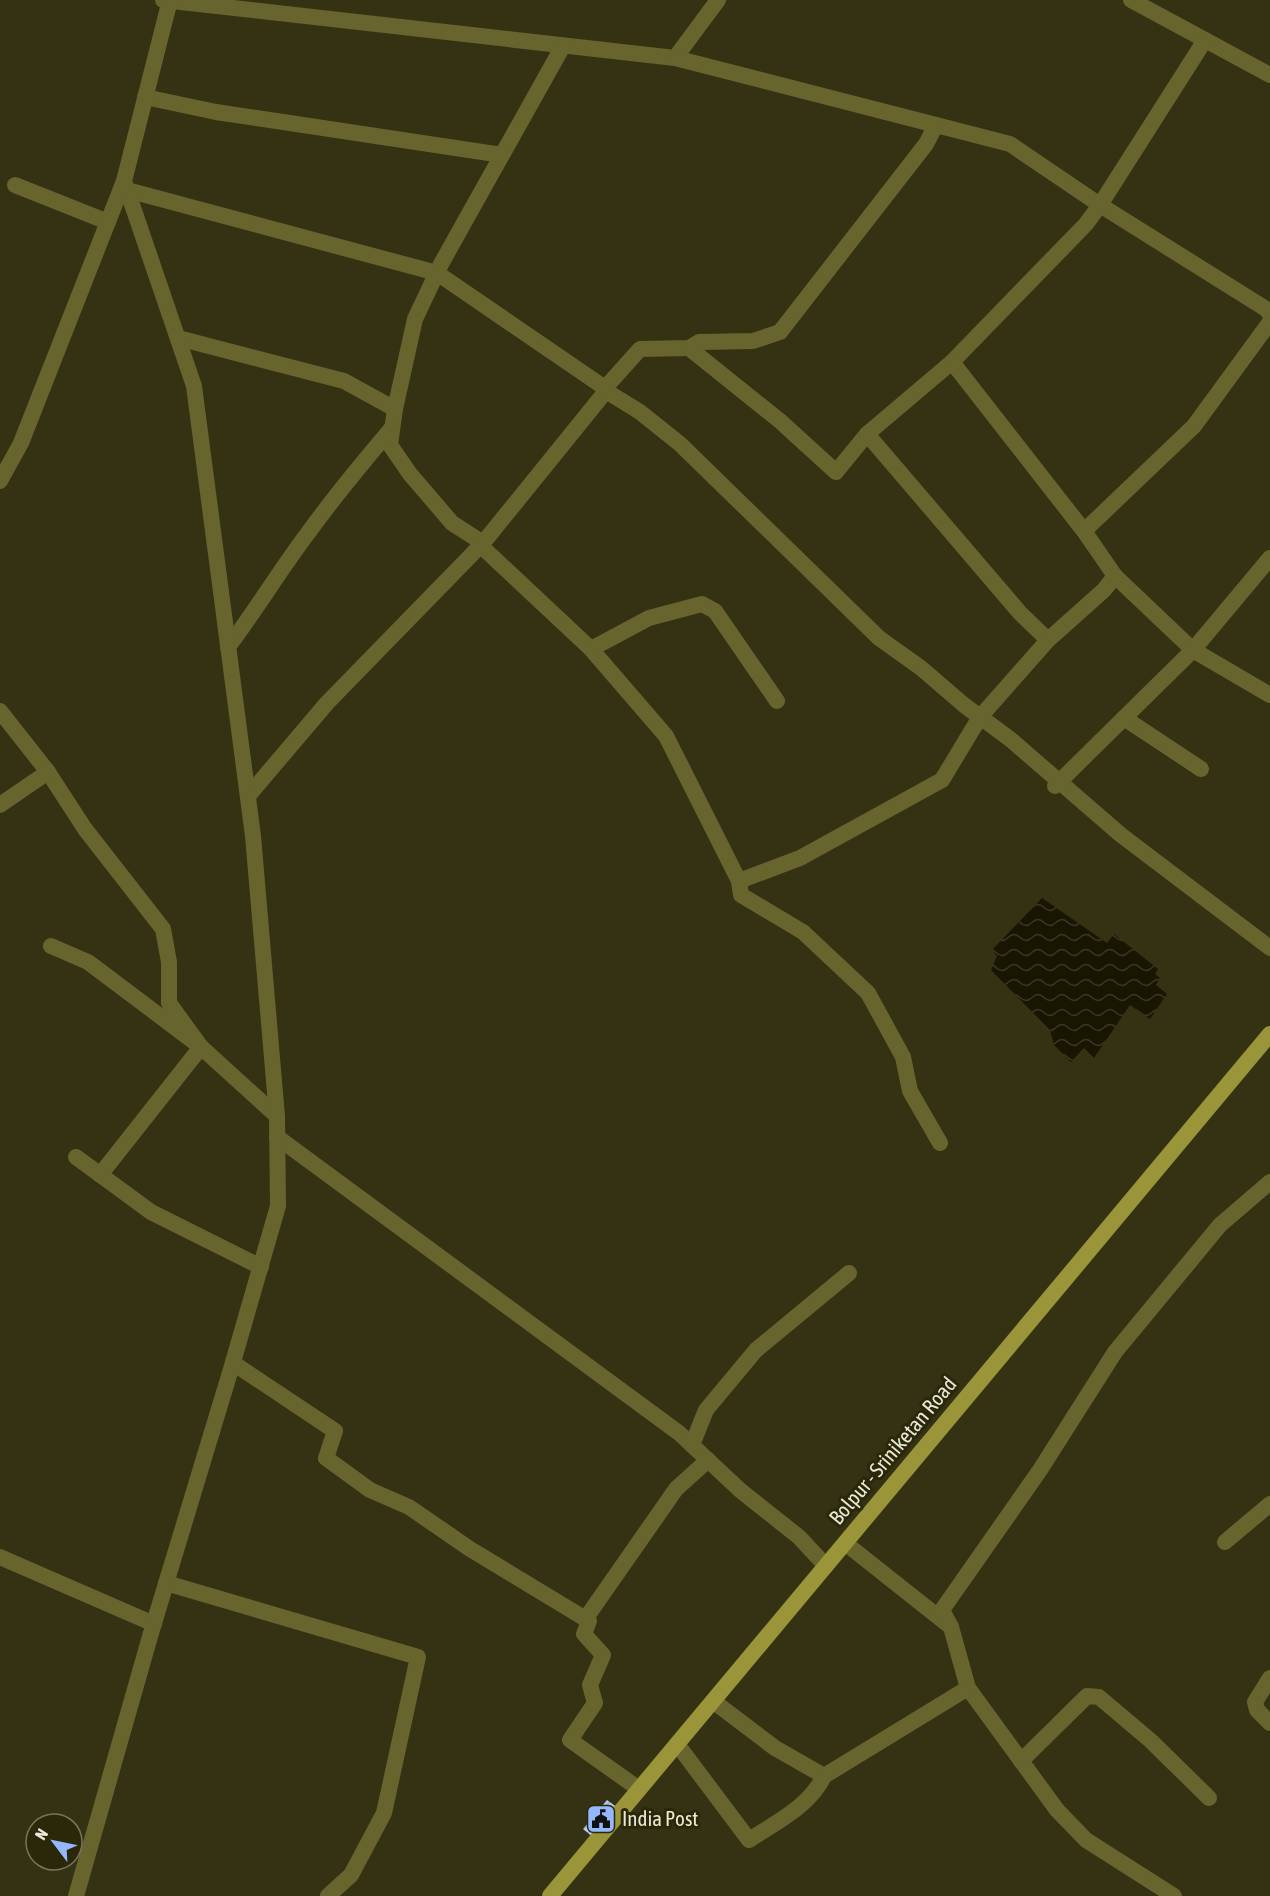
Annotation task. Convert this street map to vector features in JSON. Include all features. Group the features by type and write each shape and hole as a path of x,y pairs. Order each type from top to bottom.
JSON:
{"main road":[{"name":"Bolpur - Sriniketan Road","path":"550,1896 1270,1035"}],"street":[{"path":"0,481 21,443 108,222 125,186 168,0 675,58 1010,144 1100,205 1266,309 1270,314"},
{"path":"675,58 717,0"},
{"path":"1131,0 1270,75"},
{"path":"689,348 780,421 836,472 867,434 952,362 1086,224 1205,40"},
{"path":"563,46 436,273 415,319 395,409 390,445 410,474 452,523 482,544 591,649 666,736 739,881 741,895 803,932 868,993 903,1057 910,1091 940,1143"},
{"path":"146,96 216,112 502,155"},
{"path":"125,186 436,273 604,388 640,349 689,348 699,342 753,341 780,332 926,144 936,125"},
{"path":"15,185 108,222"},
{"path":"76,1896 154,1623 278,1206 277,1116 253,836 194,386 125,186"},
{"path":"1084,531 1194,426 1270,322"},
{"path":"178,338 344,381 395,409"},
{"path":"952,362 1084,531 1115,576 1193,650 1270,694"},
{"path":"248,796 327,703 482,544 606,391 640,412 680,444 879,638 921,668 1010,739 1057,784 1121,836 1270,948"},
{"path":"228,647 307,534 392,427"},
{"path":"867,434 1020,613 1048,640"},
{"path":"1057,784 1193,650 1270,558"},
{"path":"739,881 800,858 942,780 980,717 1048,640 1104,590 1115,576"},
{"path":"591,649 649,618 702,604 715,611 777,701"},
{"path":"0,711 48,772 85,829 163,929 169,962 169,1004 201,1047"},
{"path":"1124,718 1201,769"},
{"path":"0,805 48,772"},
{"path":"51,946 87,962 201,1047 277,1116"},
{"path":"100,1175 201,1047"},
{"path":"277,1137 679,1433 741,1491 799,1537 826,1566"},
{"path":"76,1157 151,1212 261,1268"},
{"path":"1167,1894 1086,1840 1058,1810 968,1688 951,1627 942,1610 1040,1470 1115,1352 1220,1225 1270,1182"},
{"path":"692,1445 706,1410 756,1350 849,1273"},
{"path":"233,1363 335,1431 326,1458 370,1490 409,1507 470,1549 589,1621 584,1634 603,1655 590,1685 595,1703 570,1740 639,1789"},
{"path":"586,1618 676,1489 708,1460"},
{"path":"1225,1542 1270,1504"},
{"path":"845,1543 951,1627"},
{"path":"0,1557 154,1623"},
{"path":"166,1583 418,1657 384,1813 351,1875 328,1896"},
{"path":"1270,1678 1255,1702 1257,1710 1270,1723"},
{"path":"677,1744 749,1840 798,1808 819,1786 824,1776 968,1688"},
{"path":"1021,1761 1087,1696 1099,1697 1151,1741 1209,1798"},
{"path":"713,1701 775,1748 824,1776"}],"water":[{"path":"1042,898 1107,943 1114,934 1158,969 1155,974 1160,978 1156,985 1167,994 1150,1019 1130,1005 1094,1058 1084,1048 1071,1062 1054,1045 1050,1030 991,970 997,956 992,950"}],"building":[{"path":"607,1800 618,1808 594,1838 583,1829"}],"place":[{"name":"India Post","path":"601,1819"}]}
